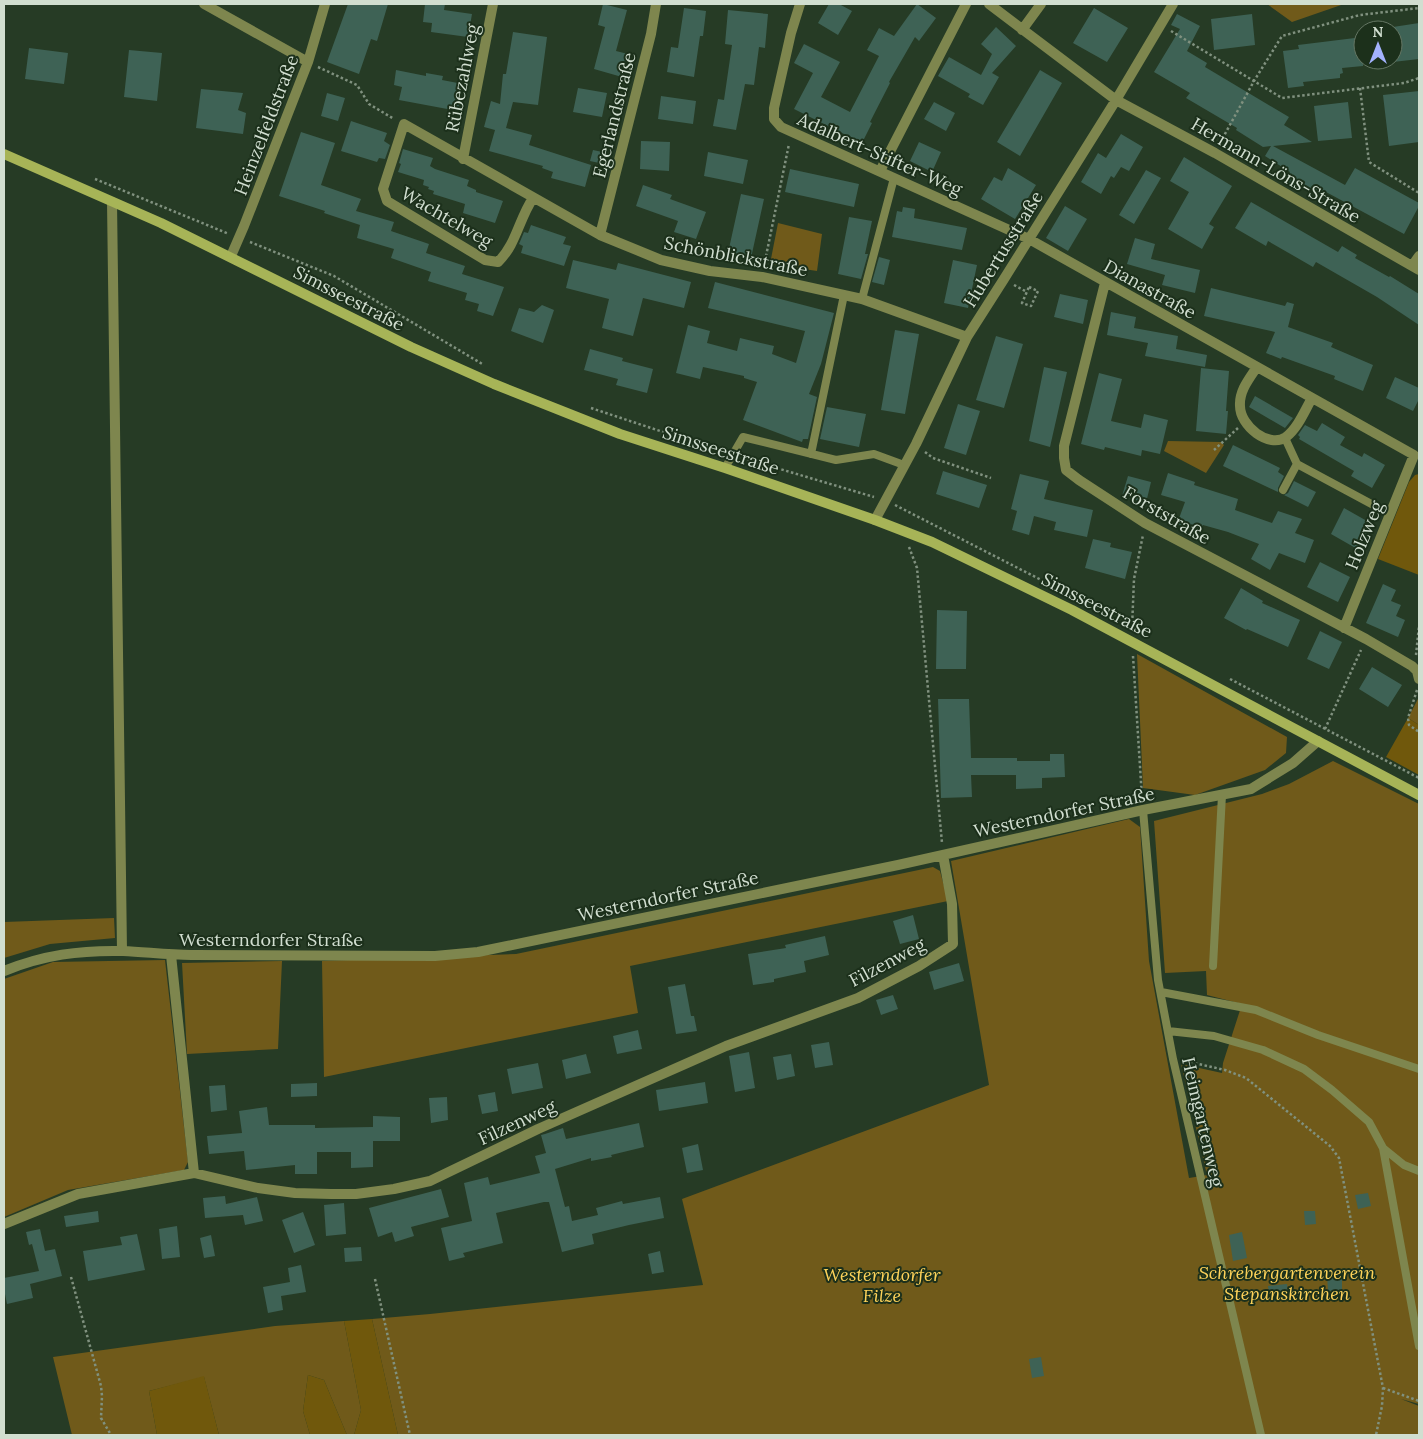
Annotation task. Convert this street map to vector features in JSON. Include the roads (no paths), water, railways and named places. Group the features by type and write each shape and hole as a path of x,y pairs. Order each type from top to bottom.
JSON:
{"main road":[{"name":"Simsseestraße","path":"4,154 161,223 231,256 411,347 494,384 620,434 875,520 968,559 1072,610 1419,795"}],"street":[{"path":"204,4 308,62"},
{"name":"Heinzelfeldstraße","path":"231,256 308,62 325,4"},
{"name":"Rübezahlweg","path":"463,159 493,4"},
{"name":"Egerlandstraße","path":"600,235 651,34 656,4"},
{"name":"Adalbert-Stifter-Weg","path":"800,4 791,32 774,108 774,119 781,127 1029,239"},
{"path":"880,171 966,4"},
{"name":"Hermann-Löns-Straße","path":"989,4 1116,100 1416,268"},
{"path":"1022,30 1041,4"},
{"name":"Hubertusstraße","path":"875,520 916,444 967,337 1116,100 1173,4"},
{"name":"Schönblickstraße","path":"404,124 600,235 661,260 710,271 762,277 862,299 967,337"},
{"name":"Wachtelweg","path":"404,124 383,189 387,201 485,260 498,262 508,253 525,209 533,198"},
{"path":"112,202 122,951"},
{"name":"Dianastraße","path":"1029,239 1417,458"},
{"path":"1416,268 1419,256"},
{"name":"Forststraße","path":"1105,282 1064,446 1066,470 1145,524 1366,639 1412,666 1418,675"},
{"path":"1257,367 1243,390 1240,404 1241,417 1246,426 1263,437 1284,438 1292,432 1312,398"},
{"name":"Holzweg","path":"1344,628 1390,514 1417,458"},
{"name":"Westerndorfer Straße","path":"4,971 40,958 64,953 122,951 171,955 435,956 478,952 943,855 1143,810 1251,789 1293,763 1318,741"},
{"name":"Filzenweg","path":"194,1173 258,1188 295,1193 331,1194 394,1189 430,1181 538,1129 726,1046 858,998 919,966 954,944 952,904 943,855"},
{"path":"4,1224 78,1194 194,1173 171,955"}],"lane":[{"path":"862,299 894,178"},
{"path":"811,454 844,296"},
{"path":"725,468 743,436 836,460 874,454 904,465"},
{"path":"1284,438 1297,464 1390,514"},
{"path":"1283,490 1297,464"},
{"path":"1213,966 1222,794"},
{"name":"Heimgartenweg","path":"1143,810 1161,992 1173,1059 1261,1435"},
{"path":"1161,992 1256,1010 1318,1035 1419,1070"},
{"path":"1168,1031 1214,1036 1263,1050 1304,1069 1369,1122 1383,1148 1419,1346"},
{"path":"1383,1148 1404,1165 1419,1171"}],"park label":[{"name":"Schrebergartenverein Stepanskirchen","path":"1287,1282"},
{"name":"Westerndorfer Filze","path":"882,1284"}]}
